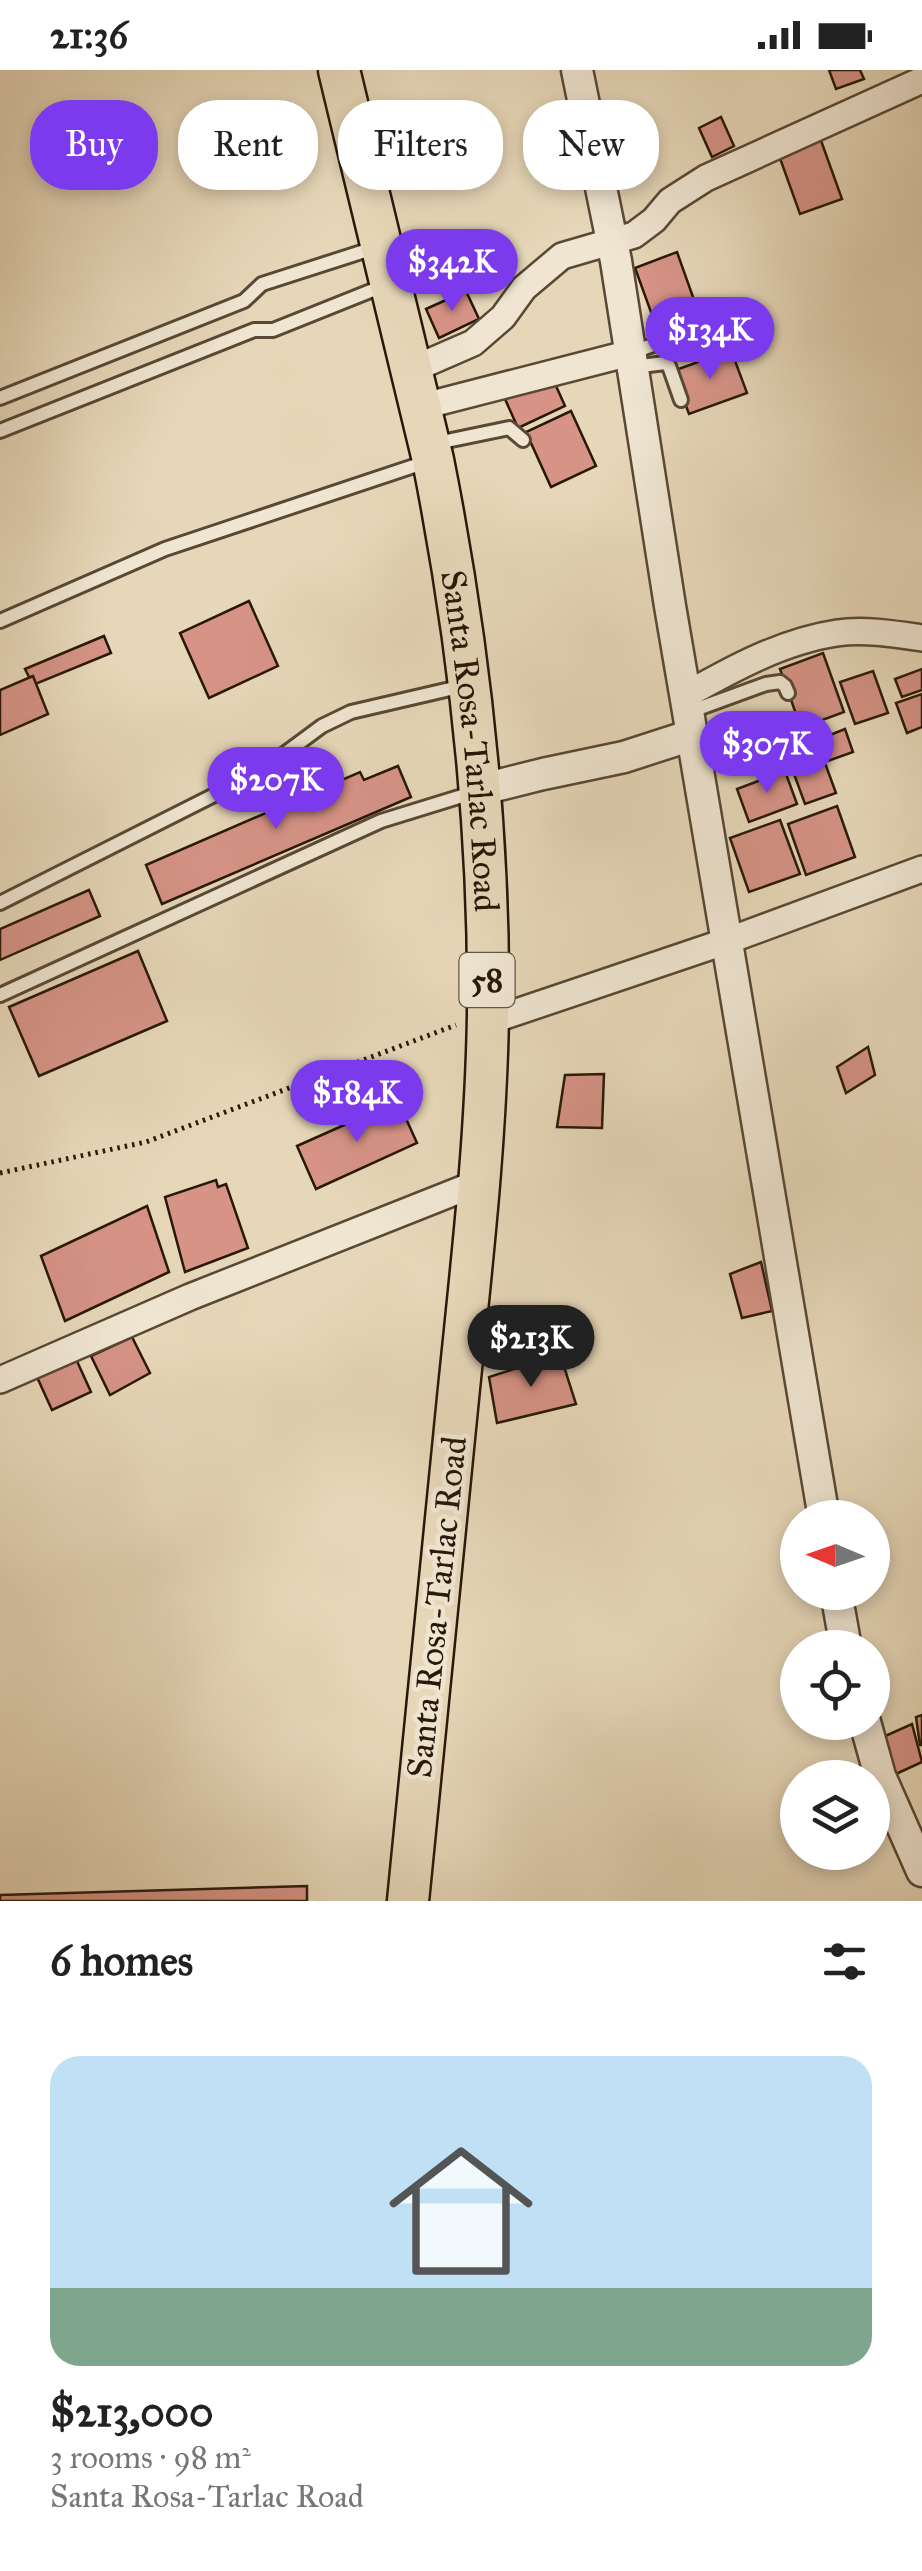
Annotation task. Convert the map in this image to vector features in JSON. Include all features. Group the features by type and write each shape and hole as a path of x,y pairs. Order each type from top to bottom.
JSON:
{"highway":[{"name":"Santa Rosa-Tarlac Road","path":"338,70 424,420 458,588 485,864 488,1018 480,1182 408,1901"}],"street":[{"path":"577,70 613,242 821,1500"},
{"path":"424,420 473,343 503,317 524,288 562,256 634,235 670,202 706,178 922,80"},
{"path":"424,420 632,360"},
{"path":"479,790 624,757 689,714 751,660 800,642 838,633 922,638"},
{"path":"488,1018 728,942 922,869"},
{"path":"0,1380 190,1297 480,1182"},
{"path":"870,1740 880,1776 922,1871"}],"lane":[{"path":"0,398 244,301 262,284 386,265"},
{"path":"0,431 254,330 273,330 386,265"},
{"path":"632,360 667,340"},
{"path":"632,360 669,366 681,400"},
{"path":"0,621 165,550 424,420 509,428 522,440"},
{"path":"689,714 766,684 780,682 788,693"},
{"path":"0,903 240,782 322,726 352,712 470,684"},
{"path":"0,995 382,821 479,790"}],"path":[{"path":"0,1173 146,1142 426,1035 488,1018"}],"building":[{"path":"829,70 860,70 864,79 836,89"},
{"path":"721,117 734,146 712,157 699,128"},
{"path":"819,135 842,199 800,214 777,150"},
{"path":"677,252 698,311 656,326 635,268"},
{"path":"466,291 479,319 439,338 426,309"},
{"path":"717,311 728,344 684,360 672,327"},
{"path":"731,350 747,393 689,414 673,371"},
{"path":"552,377 565,406 518,428 505,399"},
{"path":"571,411 596,466 551,487 526,432"},
{"path":"249,601 278,666 209,698 180,633"},
{"path":"104,636 111,653 33,685 25,669"},
{"path":"823,653 844,712 801,728 780,669"},
{"path":"922,669 922,690 902,697 895,679"},
{"path":"873,671 888,713 855,724 840,682"},
{"path":"33,676 48,714 0,735 0,690"},
{"path":"922,694 922,727 907,733 896,703"},
{"path":"845,729 853,752 828,761 820,739"},
{"path":"812,739 820,761 794,770 786,748"},
{"path":"825,763 836,793 805,804 794,774"},
{"path":"398,766 411,797 162,904 146,865 360,772 364,780"},
{"path":"785,771 797,804 749,822 737,789"},
{"path":"837,806 855,857 806,875 788,824"},
{"path":"780,820 800,874 749,892 730,838"},
{"path":"89,890 100,916 0,960 0,929"},
{"path":"138,951 167,1021 39,1076 9,1007"},
{"path":"868,1047 875,1075 846,1093 837,1067"},
{"path":"604,1074 602,1128 557,1127 565,1075"},
{"path":"398,1101 417,1143 316,1189 297,1146"},
{"path":"216,1180 218,1187 226,1184 248,1248 185,1272 165,1197"},
{"path":"147,1206 169,1272 65,1321 41,1256"},
{"path":"761,1262 772,1311 742,1318 730,1274"},
{"path":"132,1337 150,1373 110,1395 91,1356"},
{"path":"560,1354 576,1404 497,1423 489,1377"},
{"path":"76,1359 91,1392 52,1410 37,1377"},
{"path":"922,1715 922,1745 920,1745 916,1717"},
{"path":"912,1724 922,1762 896,1774 884,1740 890,1740 890,1734"},
{"path":"307,1886 307,1901 0,1901 0,1895"}]}
